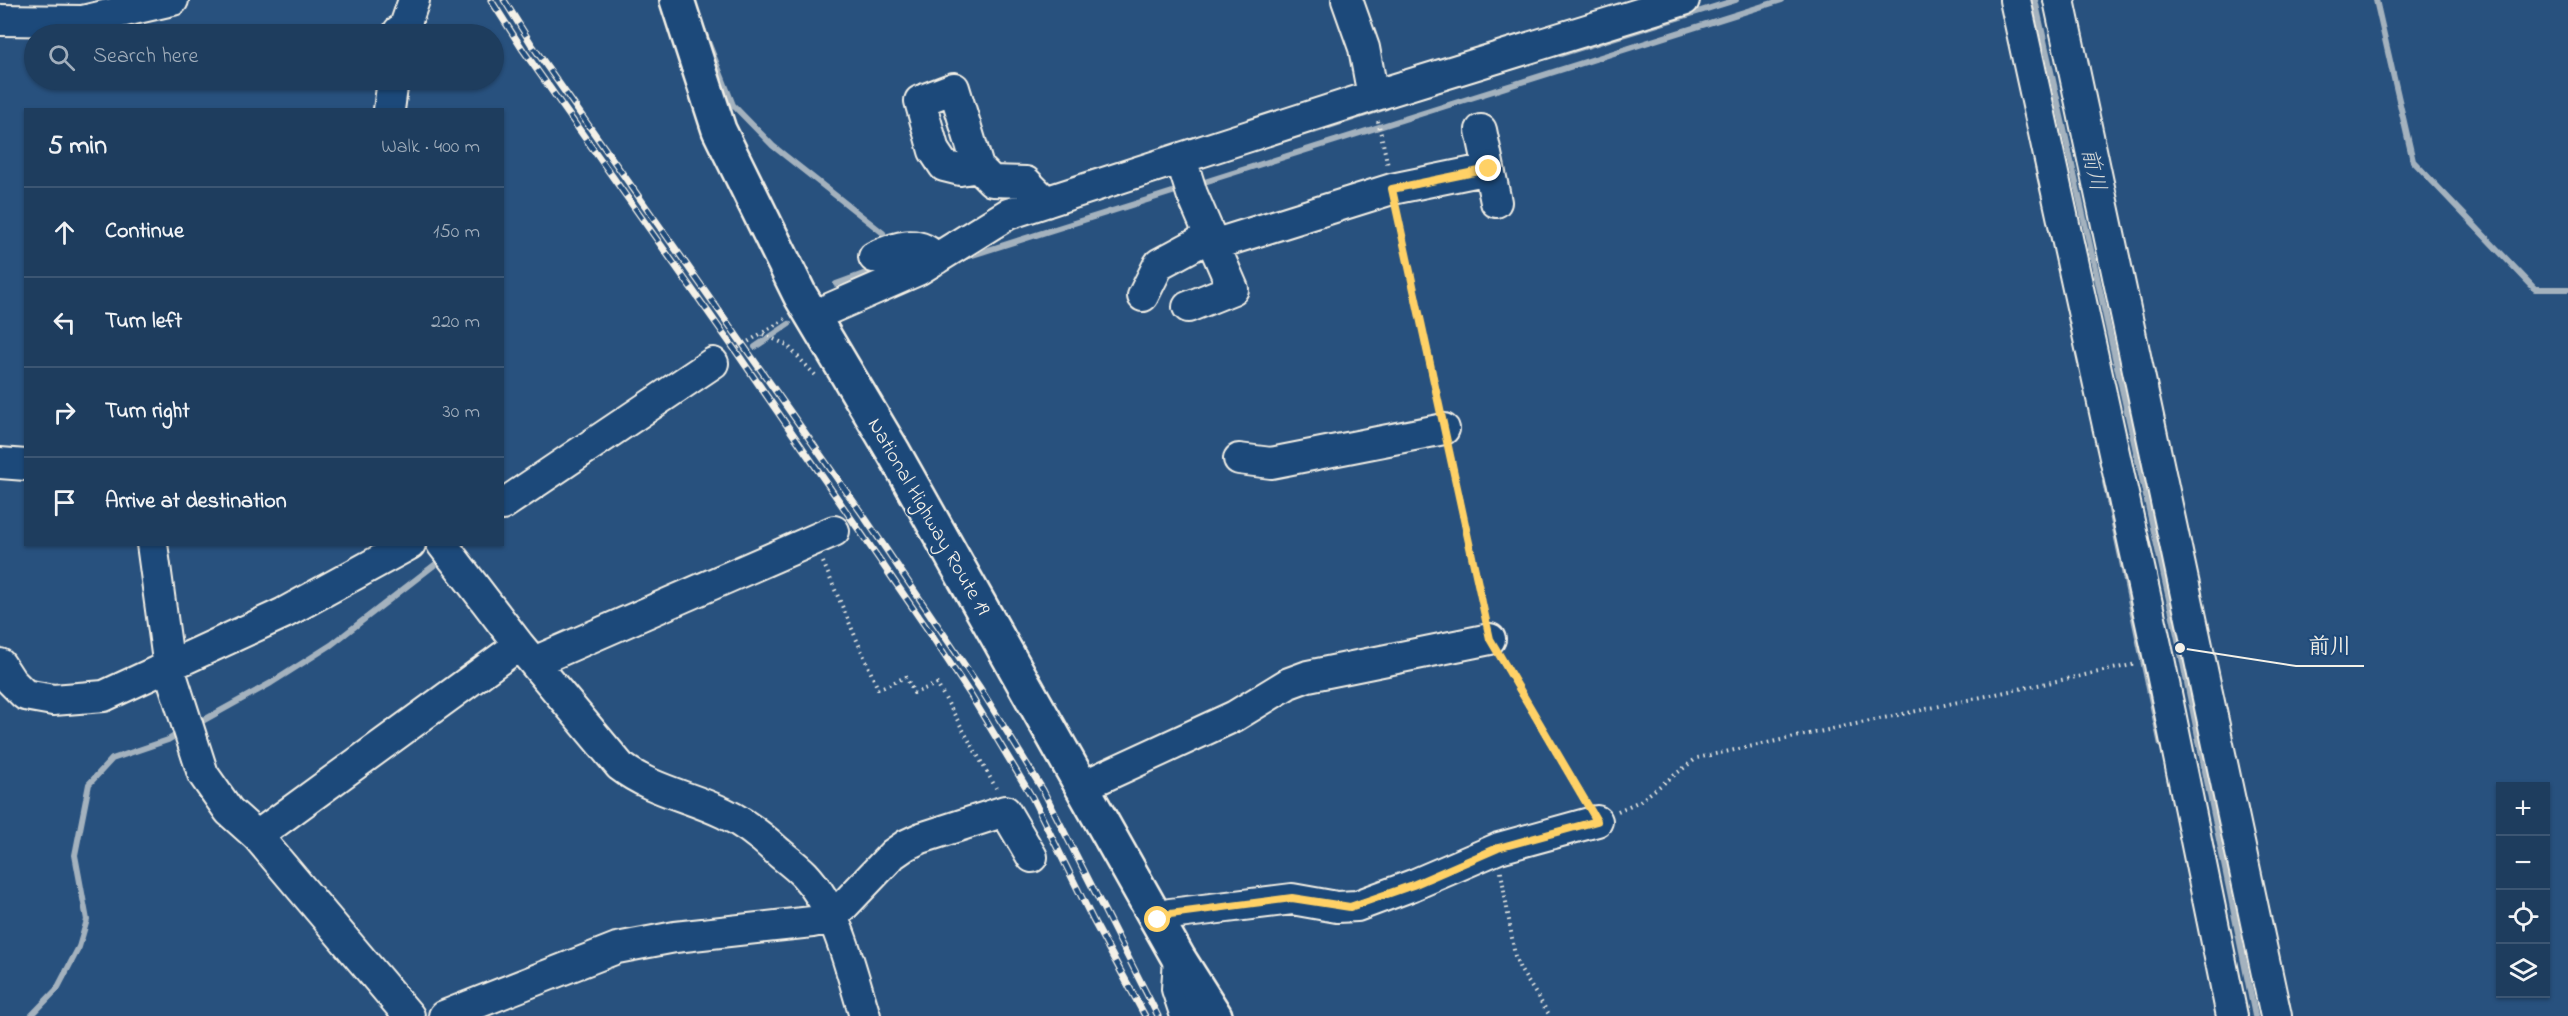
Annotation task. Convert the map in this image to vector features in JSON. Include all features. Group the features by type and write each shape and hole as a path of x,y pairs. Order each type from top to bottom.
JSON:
{"highway":[{"name":"National Highway Route 19","path":"677,0 719,130 764,226 802,316 894,453 1179,959 1215,1016"}],"street":[{"path":"0,20 82,21 173,0"},
{"path":"400,24 401,0"},
{"path":"406,24 414,0"},
{"path":"1347,0 1364,48 1373,96"},
{"path":"802,316 906,276 1008,214 1373,96 1684,0"},
{"path":"2015,0 2159,659 2232,1016"},
{"path":"2059,0 2276,1016"},
{"path":"389,108 392,90"},
{"path":"1481,130 1496,202"},
{"path":"1181,159 1192,194 1233,289 1188,307"},
{"path":"978,167 992,181 1026,182 1046,202"},
{"path":"1143,296 1159,264 1211,241 1392,189 1489,169"},
{"path":"874,257 911,245 922,248 936,259"},
{"path":"504,504 701,366"},
{"path":"1239,459 1271,463 1444,429"},
{"path":"0,463 24,465"},
{"path":"257,836 526,653 824,536"},
{"path":"152,546 169,668 203,774 229,811 257,836 409,1016"},
{"path":"0,664 11,681 25,695 53,700 104,696 284,613 406,546"},
{"path":"444,546 526,653 620,766 635,777 663,791 724,813 751,829 805,875 832,918 843,944 865,1016"},
{"path":"1081,787 1235,716 1289,683 1308,676 1490,639"},
{"path":"444,1016 617,948 675,937 832,918 893,854 906,845 1005,811 1032,857"},
{"path":"1158,920 1170,914 1292,898 1350,907 1413,885 1498,848 1597,821"},
{"path":"1179,959 1177,989 1186,1016"}],"path":[{"path":"1373,96 1490,639 1597,821 1641,801 1697,758 2159,659"},
{"path":"701,366 802,316"},
{"path":"764,334 794,351 809,370 819,377"},
{"path":"824,536 878,688 906,677 914,693 937,684 1003,801 1005,811"},
{"path":"1498,848 1515,956 1520,969 1550,1016"}],"waterway":[{"path":"1561,54 1736,0"},
{"path":"1198,184 1782,0"},
{"name":"前川","path":"2035,0 2180,648 2255,1016"},
{"path":"2376,0 2413,161 2535,289 2568,289"},
{"path":"703,29 733,105 773,146 883,233"},
{"path":"1314,131 1387,107"},
{"path":"963,258 1182,189"},
{"path":"836,284 877,269"},
{"path":"755,347 789,324"},
{"path":"2105,482 2161,745"},
{"path":"195,725 271,683 331,645 437,563"},
{"path":"31,1016 57,989 79,947 87,920 75,855 89,784 112,759 168,740 181,732"}],"railway":[{"path":"491,0 523,50 735,350 970,694 1032,797 1093,920 1145,1016"},
{"path":"504,0 532,45 865,518 980,688 1043,790 1158,1016"}],"place":[{"name":"前川","path":"2180,648"}],"route":[{"path":"1158,920 1170,914 1292,898 1337,907 1357,906 1413,885 1498,848 1597,821 1490,639 1392,189 1489,169"}]}
